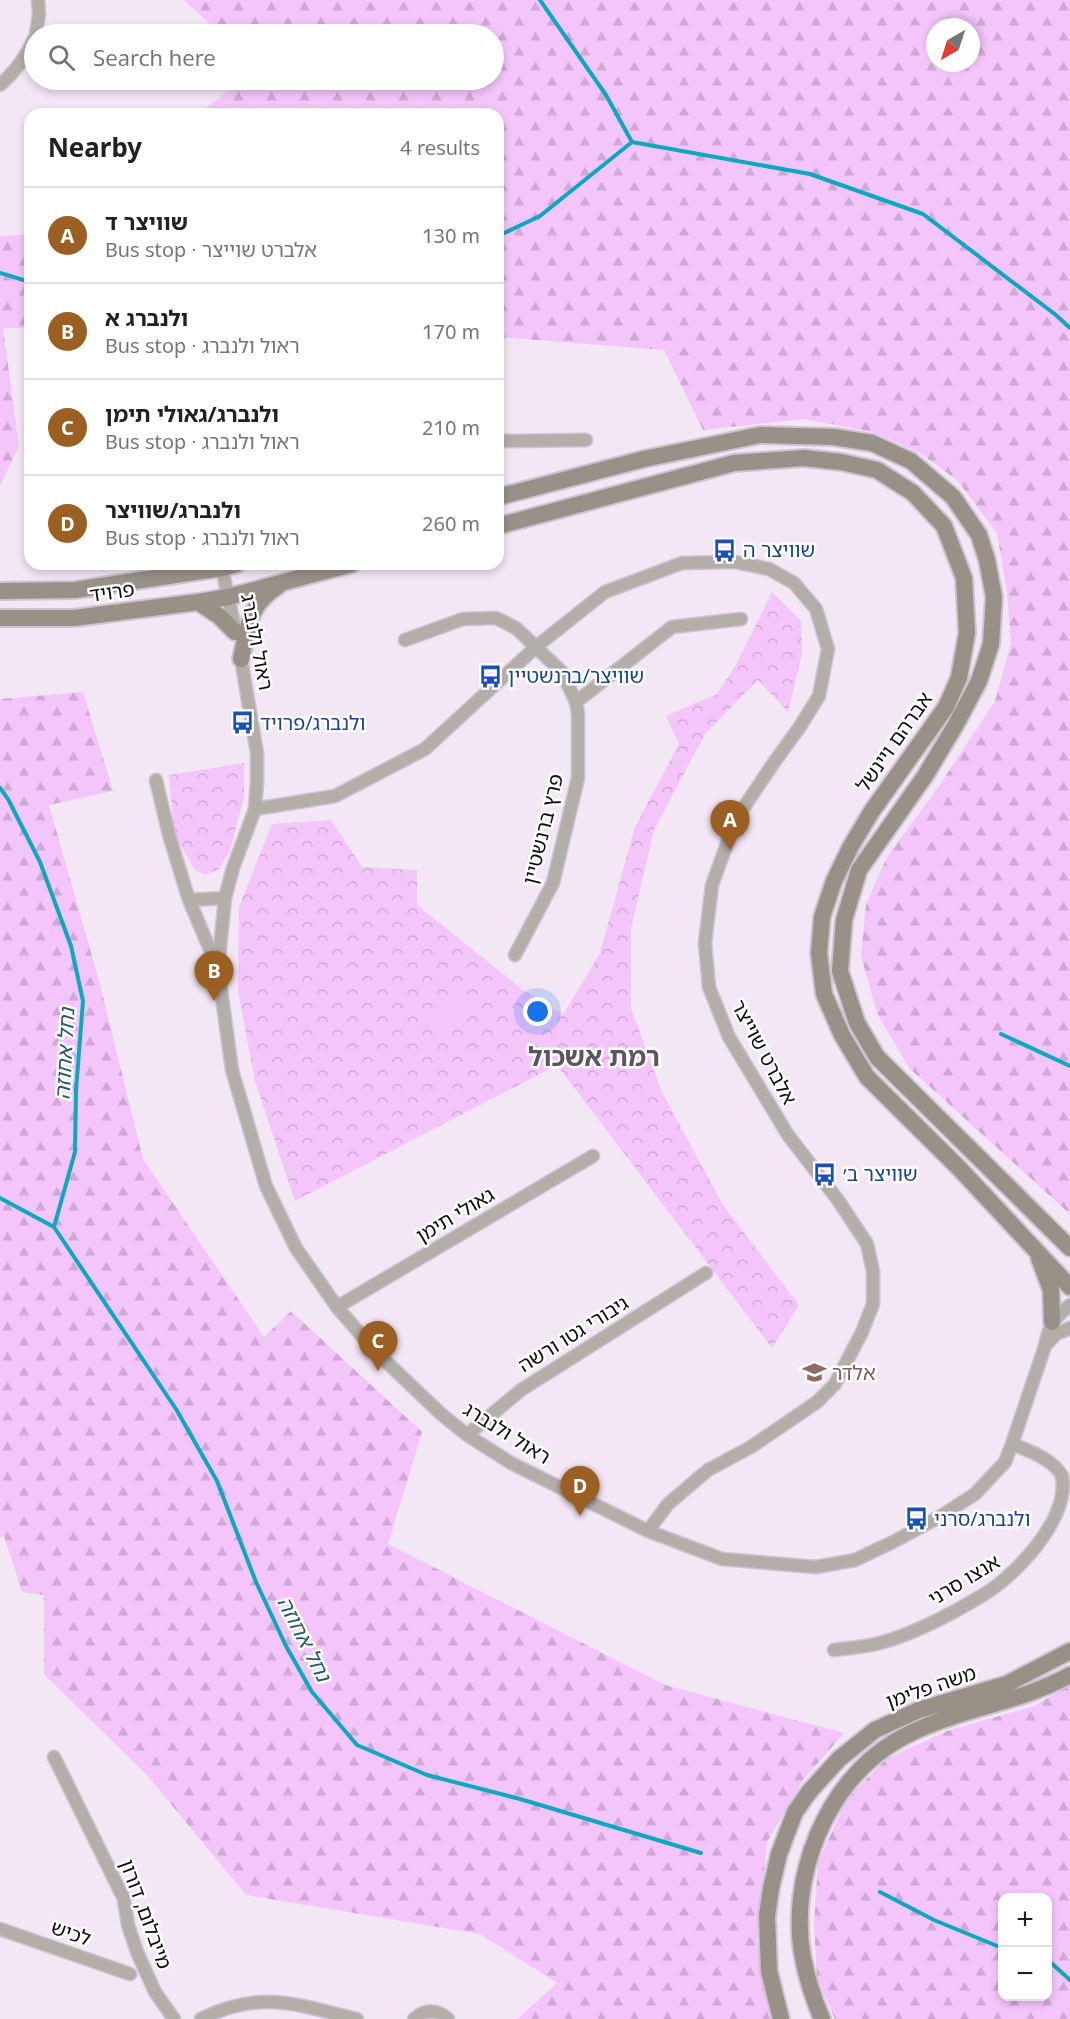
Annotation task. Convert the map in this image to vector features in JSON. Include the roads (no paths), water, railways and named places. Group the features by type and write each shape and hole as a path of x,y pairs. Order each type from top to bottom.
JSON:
{"main road":[{"name":"אברהם ויינשל","path":"504,495 644,459 760,435 834,437 872,442 911,461 953,497 979,535 987,560 994,597 991,644 979,681 955,726 925,776 859,870 844,920 840,971 857,1023 877,1057 1070,1248"},
{"name":"אברהם ויינשל","path":"504,524 734,463 804,458 841,462 877,470 913,493 944,526 964,578 967,633 959,678 946,706 872,811 834,881 822,917 819,953 824,994 842,1035 867,1077 959,1168 1070,1287"},
{"name":"פרויד","path":"0,591 75,590 197,570"},
{"path":"228,597 329,570"},
{"path":"241,659 252,610 268,592 284,582"},
{"name":"פרויד","path":"0,618 74,618 228,597"},
{"path":"198,602 219,616 236,632"},
{"path":"1036,1249 1051,1290 1052,1322"},
{"name":"משה פלימן","path":"782,2019 769,1971 767,1916 779,1854 795,1812 809,1792 839,1758 875,1730 919,1710 1007,1684 1070,1651"},
{"name":"משה פלימן","path":"822,2019 802,1956 801,1907 815,1840 826,1813 838,1796 865,1766 896,1741 965,1713 1029,1694 1070,1675"}],"street":[{"path":"38,0 38,24"},
{"path":"0,84 24,58"},
{"path":"504,441 586,440"},
{"name":"אלברט שוייצר","path":"255,808 335,796 425,748 537,646 605,592 682,563 735,562 769,569 795,583 816,609 828,649 819,696 736,819 712,885 705,943 709,987 729,1037 788,1135 838,1200 867,1244 873,1271 873,1304 836,1384 817,1402 751,1447 708,1470 668,1504 648,1531"},
{"name":"ראול ולנברג","path":"227,570 228,597 257,753 255,808 233,868 225,898 218,968 232,1070 266,1186 297,1248 337,1307 375,1351 440,1413 467,1435 512,1463 648,1531 722,1558 816,1567 855,1560 932,1521 975,1494 1005,1462 1052,1322"},
{"name":"פרץ ברנשטיין","path":"405,640 463,620 496,618 516,628 562,672 576,702 578,778 553,884 515,955"},
{"path":"576,702 672,627 741,619"},
{"name":"ראול ולנברג","path":"156,780 169,835 189,900 218,968"},
{"path":"189,900 225,898"},
{"name":"גאולי תימן","path":"337,1307 593,1156"},
{"name":"גיבורי גטו ורשה","path":"467,1435 521,1390 706,1273"},
{"path":"1052,1322 1070,1305"},
{"path":"1045,1346 1056,1334 1070,1328"},
{"name":"אנצו סרני","path":"834,1650 880,1643 921,1627 984,1595 1023,1565 1044,1545 1066,1510 1066,1486 1055,1467 1012,1444"},
{"name":"מייבלום, דורון","path":"54,1756 124,1899 137,1952 155,1992 174,2019"},
{"name":"לכיש","path":"0,1929 130,1974"},
{"path":"201,2019 223,2008 270,2001 284,2002 357,2019"},
{"path":"414,2019 421,2014 434,2012 441,2013 448,2019"}],"waterway":[{"path":"540,0 606,95 632,142"},
{"path":"504,233 540,216 632,142 810,174 923,214 1070,328"},
{"path":"0,273 24,280"},
{"name":"נחל אחוזה","path":"0,788 8,799 40,862 71,946 83,1001 76,1090 75,1152 54,1227"},
{"path":"1001,1034 1070,1066"},
{"name":"נחל אחוזה","path":"0,1198 54,1227 176,1409 217,1481 256,1582 286,1646 312,1692 357,1745 427,1775 520,1799 701,1853"},
{"name":"נחל אחוזה","path":"880,1892 934,1920 1000,1947"},
{"name":"נחל אחוזה","path":"1052,1964 1070,1980"}],"place":[{"name":"שוויצר ה","path":"725,550"},
{"name":"שוויצר/ברנשטיין","path":"490,676"},
{"name":"ולנברג/פרויד","path":"242,723"},
{"name":"שוויצר ד","path":"730,850"},
{"name":"ולנברג א","path":"214,1001"},
{"name":"שוויצר ב׳","path":"825,1174"},
{"name":"ולנברג/גאולי תימן","path":"378,1371"},
{"name":"אלדר","path":"814,1373"},
{"name":"ולנברג/שוויצר","path":"580,1516"},
{"name":"ולנברג/סרני","path":"916,1519"}],"district":[{"name":"רמת אשכול","path":"594,1057"}]}
